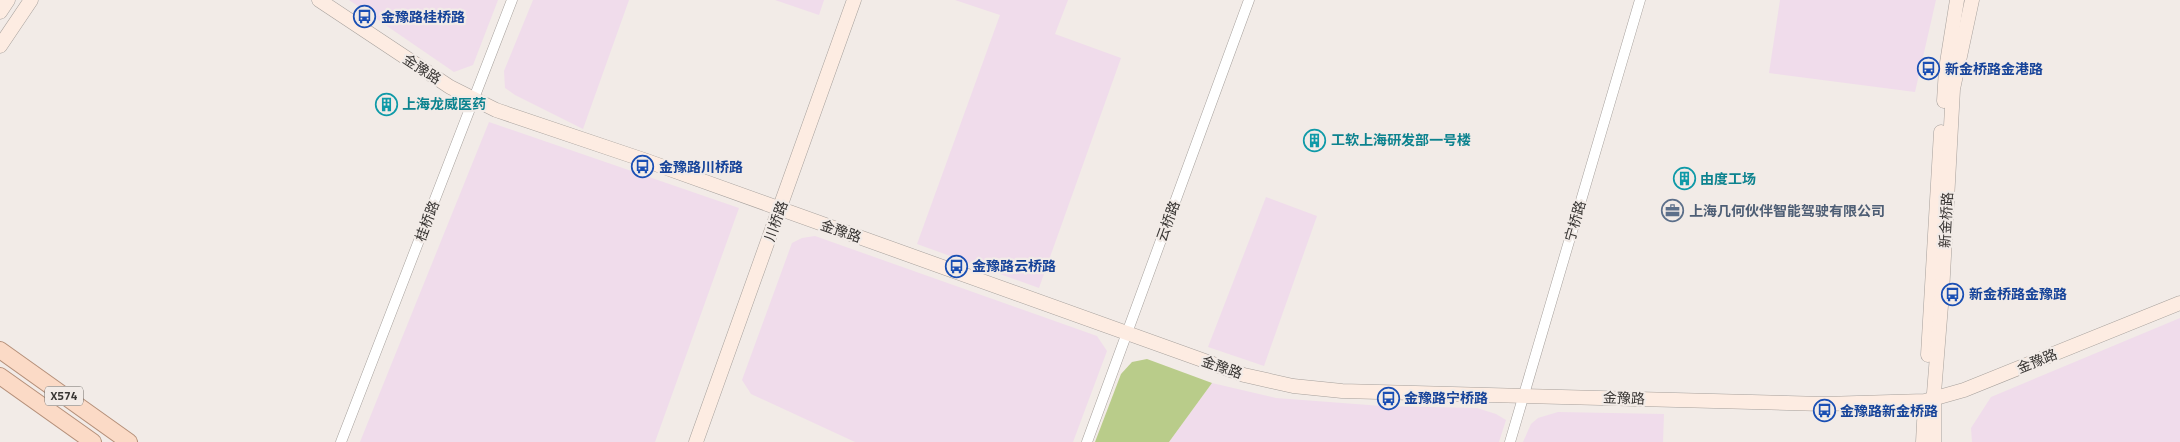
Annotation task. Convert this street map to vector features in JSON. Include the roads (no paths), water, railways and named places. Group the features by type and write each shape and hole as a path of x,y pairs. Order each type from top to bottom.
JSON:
{"main road":[{"name":"X574","path":"0,350 128,442"},
{"name":"X574","path":"0,376 93,442"}],"street":[{"path":"0,12 8,0"},
{"path":"0,46 31,0"},
{"name":"金豫路","path":"319,0 450,87 496,110 647,161 776,209 1244,375 1293,386 1342,391 1824,404 1929,400 1964,390 2180,303"},
{"name":"桂桥路","path":"341,442 512,0"},
{"name":"川桥路","path":"696,442 845,0"},
{"name":"川桥路","path":"687,442 854,0"},
{"name":"云桥路","path":"1087,442 1249,0"},
{"name":"宁桥路","path":"1510,442 1640,0"},
{"name":"新金桥路","path":"1934,442 1929,400 1946,69 1958,0"},
{"name":"新金桥路","path":"1924,442 1942,293 1953,89 1972,0"}],"place":[{"name":"金豫路桂桥路","path":"365,17"},
{"name":"新金桥路金港路","path":"1929,69"},
{"name":"上海龙威医药","path":"386,104"},
{"name":"工软上海研发部一号楼","path":"1315,140"},
{"name":"金豫路川桥路","path":"643,167"},
{"name":"由度工场","path":"1684,179"},
{"name":"上海几何伙伴智能驾驶有限公司","path":"1673,211"},
{"name":"金豫路云桥路","path":"956,266"},
{"name":"新金桥路金豫路","path":"1953,294"},
{"name":"金豫路宁桥路","path":"1388,398"},
{"name":"金豫路新金桥路","path":"1824,411"}]}
